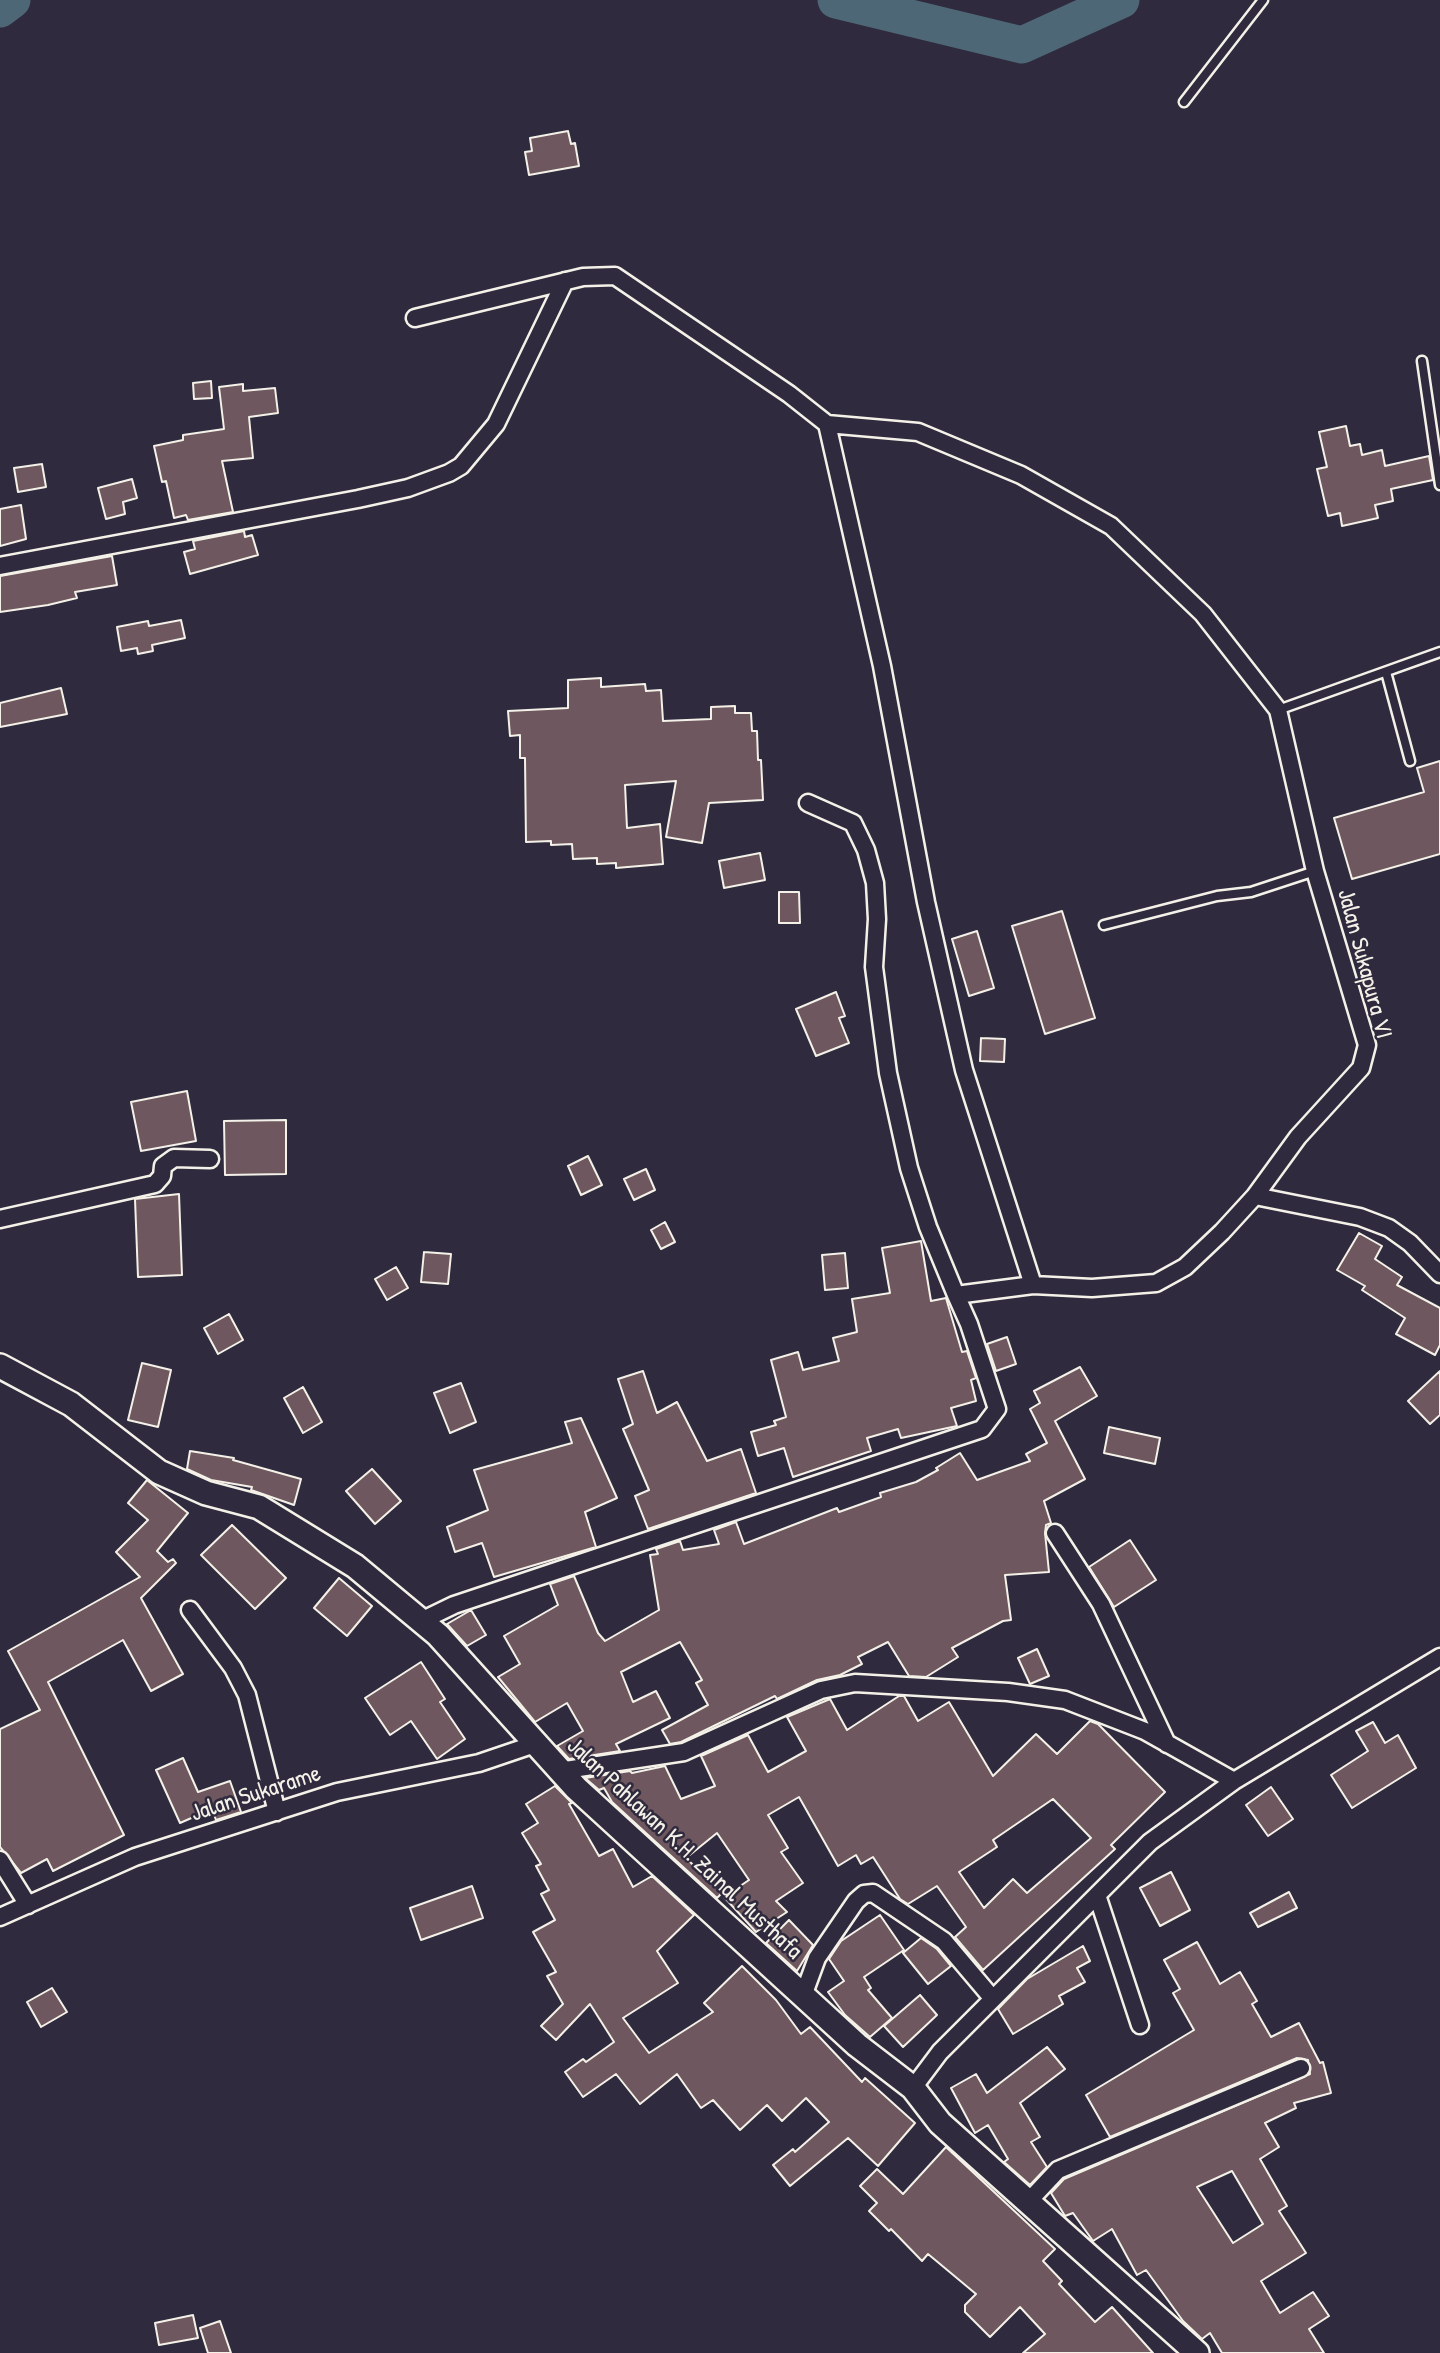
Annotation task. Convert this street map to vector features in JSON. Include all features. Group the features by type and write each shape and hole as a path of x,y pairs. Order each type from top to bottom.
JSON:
{"street":[{"path":"415,317 565,281 615,276 789,394 827,424 918,432 1021,475 1111,526 1203,614 1278,710"},
{"path":"0,566 358,499 408,488 449,473 461,466 496,424 565,281"},
{"path":"827,424 883,666 926,902 964,1070 1034,1285"},
{"name":"Jalan Sukapura VI","path":"956,1295 1034,1285 1092,1288 1156,1283 1185,1266 1223,1232 1255,1196 1298,1137 1361,1068 1367,1045 1315,872 1278,710"},
{"path":"421,1621 454,1605 982,1429 997,1409 969,1324 928,1227 908,1168 888,1073 874,967 877,919 874,883 866,850 853,823 808,803"},
{"path":"0,1219 155,1184 162,1176 163,1166 174,1158 210,1159"},
{"path":"1255,1196 1360,1217 1389,1228 1410,1242 1440,1274"},
{"name":"Jalan Pahlawan K.H. Zainal Musthafa","path":"0,1366 71,1404 159,1472 206,1493 259,1507 355,1566 438,1635 559,1771 857,2045 913,2088 940,2123 1197,2353"},
{"path":"1055,1533 1101,1604 1167,1744"},
{"path":"190,1610 233,1668 247,1695 277,1812"},
{"path":"913,2088 940,2052 1150,1842 1234,1781 1440,1657"},
{"path":"559,1771 684,1752 821,1690 855,1683 1008,1692 1065,1700 1115,1717 1234,1781"},
{"name":"Jalan Sukarame","path":"0,1917 135,1857 337,1792 479,1763 535,1744"},
{"path":"0,1860 28,1905"},
{"path":"803,1996 817,1958 864,1894 873,1893 944,1941 993,1999"},
{"path":"1097,1895 1140,2025"},
{"path":"1027,2203 1058,2170 1128,2137 1301,2068"}],"lane":[{"path":"1184,102 1263,0"},
{"path":"1422,360 1440,485"},
{"path":"1278,710 1440,652"},
{"path":"1386,671 1410,761"},
{"path":"1104,925 1217,896 1251,892 1315,872"}],"building":[{"path":"568,131 571,144 575,143 579,166 529,175 525,152 532,151 530,138"},
{"path":"211,381 212,398 194,399 193,383"},
{"path":"243,384 243,391 275,388 278,413 249,417 253,458 222,461 233,512 188,520 186,515 174,518 166,481 162,482 154,446 183,440 183,435 224,429 219,387"},
{"path":"1346,426 1350,446 1360,444 1362,455 1382,450 1385,466 1429,456 1433,480 1391,489 1393,501 1375,505 1378,518 1342,526 1340,513 1328,516 1317,469 1327,467 1319,432"},
{"path":"42,464 46,487 18,492 14,468"},
{"path":"132,479 137,498 123,502 125,514 106,519 98,488"},
{"path":"21,505 26,539 0,546 0,509"},
{"path":"244,531 245,537 252,535 258,555 190,574 184,552 195,549 193,541"},
{"path":"112,556 117,585 75,592 77,598 48,605 0,612 0,576"},
{"path":"181,620 185,638 152,645 153,651 138,654 137,648 121,651 117,627 148,621 149,626"},
{"path":"601,678 601,687 645,684 646,691 661,690 663,721 711,719 711,707 735,706 735,713 751,713 752,731 757,731 758,760 761,760 763,800 709,803 702,843 666,837 676,781 625,785 627,828 660,824 663,864 616,868 616,863 597,864 597,858 573,859 572,844 526,842 525,758 520,758 520,735 510,736 508,711 568,708 568,680"},
{"path":"61,688 67,714 0,727 0,703"},
{"path":"1440,761 1440,854 1352,879 1334,818 1424,792 1417,768"},
{"path":"760,853 765,880 724,888 719,861"},
{"path":"779,892 799,892 800,923 779,923"},
{"path":"1062,911 1095,1018 1045,1034 1012,926"},
{"path":"977,931 994,988 969,996 952,939"},
{"path":"836,992 845,1016 839,1018 849,1043 816,1056 796,1009"},
{"path":"981,1038 1005,1039 1004,1062 980,1061"},
{"path":"187,1091 196,1141 141,1151 131,1102"},
{"path":"286,1120 286,1174 225,1175 224,1121"},
{"path":"588,1156 602,1185 581,1195 568,1166"},
{"path":"646,1169 655,1190 634,1200 624,1179"},
{"path":"179,1194 182,1275 138,1277 135,1199"},
{"path":"665,1222 675,1242 661,1249 651,1230"},
{"path":"1359,1233 1382,1246 1375,1259 1402,1277 1397,1285 1440,1308 1440,1345 1435,1355 1396,1334 1405,1318 1362,1290 1365,1286 1337,1270"},
{"path":"921,1241 931,1301 946,1298 962,1352 967,1351 976,1378 971,1380 976,1401 951,1408 957,1426 901,1438 898,1429 867,1438 871,1451 793,1477 784,1448 758,1456 751,1432 776,1425 774,1421 786,1417 771,1360 798,1352 803,1370 839,1361 833,1338 857,1332 852,1299 890,1293 882,1248"},
{"path":"424,1252 451,1254 448,1284 421,1282"},
{"path":"845,1253 848,1288 825,1290 822,1255"},
{"path":"396,1267 408,1288 387,1300 375,1279"},
{"path":"229,1314 243,1340 218,1354 204,1328"},
{"path":"1007,1337 1016,1364 996,1371 987,1344"},
{"path":"142,1363 171,1370 158,1427 128,1420"},
{"path":"1080,1367 1097,1396 1055,1421 1085,1479 1044,1501 1051,1523 1046,1525 1045,1533 1049,1572 1005,1575 1011,1620 1003,1621 952,1648 958,1657 926,1677 909,1676 888,1642 858,1657 862,1664 840,1675 817,1680 777,1699 775,1696 681,1742 670,1744 662,1730 708,1705 696,1683 702,1680 680,1642 621,1672 633,1702 656,1691 670,1718 616,1744 620,1751 569,1759 557,1746 583,1731 567,1703 535,1722 498,1677 520,1664 504,1636 558,1605 550,1584 574,1576 598,1633 605,1641 659,1610 650,1555 658,1554 656,1549 680,1541 683,1550 719,1544 714,1530 736,1522 744,1544 837,1508 839,1512 881,1497 880,1493 916,1482 938,1470 936,1468 960,1453 977,1480 1030,1461 1026,1454 1047,1443 1030,1409 1040,1403 1034,1391"},
{"path":"643,1371 657,1413 677,1402 707,1461 741,1449 756,1493 648,1529 635,1496 649,1490 623,1429 633,1424 618,1379"},
{"path":"1440,1371 1440,1415 1430,1424 1408,1401"},
{"path":"461,1383 476,1422 450,1433 434,1393"},
{"path":"303,1387 322,1422 303,1433 284,1398"},
{"path":"581,1418 617,1498 585,1512 596,1547 494,1577 482,1543 455,1552 447,1527 488,1510 474,1470 572,1443 565,1422"},
{"path":"1109,1427 1160,1438 1155,1464 1104,1453"},
{"path":"190,1451 234,1458 233,1460 301,1479 294,1505 251,1490 252,1487 211,1480 187,1469"},
{"path":"372,1469 401,1501 375,1524 346,1491"},
{"path":"147,1480 188,1513 157,1551 168,1562 173,1559 176,1563 141,1598 183,1674 151,1691 123,1640 48,1682 124,1835 53,1871 47,1859 21,1873 0,1847 0,1729 40,1710 8,1651 140,1577 116,1552 148,1520 128,1503"},
{"path":"232,1525 286,1578 255,1609 201,1555"},
{"path":"1130,1540 1156,1580 1114,1607 1089,1567"},
{"path":"339,1578 372,1606 347,1636 314,1608"},
{"path":"471,1610 486,1635 467,1646 447,1624"},
{"path":"1037,1649 1049,1676 1030,1684 1018,1658"},
{"path":"421,1662 445,1699 440,1702 465,1739 437,1759 411,1721 390,1735 365,1698"},
{"path":"899,1696 904,1696 918,1721 949,1702 993,1776 1036,1734 1057,1754 1090,1721 1098,1724 1165,1792 1111,1845 1115,1849 983,1970 955,1937 966,1927 937,1886 908,1904 900,1899 873,1857 861,1864 856,1855 838,1866 799,1797 768,1815 788,1848 781,1852 803,1883 776,1901 787,1912 756,1932 724,1897 749,1880 717,1833 686,1858 722,1893 717,1898 612,1802 604,1788 599,1790 585,1778 665,1766 681,1799 715,1786 701,1756 748,1735 768,1772 806,1751 787,1717 830,1699 847,1730","holes":["1053,1799 1091,1838 1027,1893 1013,1879 984,1908 959,1872 997,1847 993,1840"]},
{"path":"1373,1722 1385,1743 1398,1735 1416,1768 1352,1808 1331,1775 1368,1751 1356,1731"},
{"path":"183,1758 198,1792 230,1781 241,1812 216,1820 212,1809 180,1823 156,1770"},
{"path":"555,1786 572,1803 569,1804 599,1856 613,1849 633,1887 652,1876 694,1915 657,1951 678,1983 623,2018 649,2053 713,2012 704,2003 742,1966 776,2000 801,2034 810,2027 862,2082 865,2078 915,2123 878,2166 848,2138 790,2186 773,2165 793,2149 795,2152 829,2122 806,2098 782,2121 767,2105 740,2130 713,2100 701,2108 677,2074 640,2104 616,2074 583,2097 565,2072 583,2059 586,2062 614,2042 590,2004 556,2040 541,2026 563,2004 547,1976 556,1972 533,1932 555,1920 541,1894 549,1890 536,1866 541,1864 522,1833 538,1823 526,1804"},
{"path":"1271,1787 1293,1819 1268,1836 1246,1805"},
{"path":"1171,1872 1190,1910 1160,1926 1140,1888"},
{"path":"472,1886 483,1918 421,1940 410,1908"},
{"path":"1289,1892 1297,1908 1258,1927 1250,1913"},
{"path":"880,1915 904,1950 864,1977 871,1988 868,1990 892,2018 870,2037 845,2015 828,1992 844,1981 829,1959 841,1941"},
{"path":"789,1920 813,1945 797,1971 766,1943"},
{"path":"921,1938 937,1949 951,1966 928,1984 903,1953"},
{"path":"1197,1942 1220,1984 1240,1972 1257,2001 1252,2004 1271,2037 1299,2023 1320,2063 1323,2062 1331,2093 1294,2103 1296,2108 1265,2123 1279,2147 1260,2159 1287,2206 1279,2211 1306,2253 1261,2281 1280,2313 1313,2292 1329,2316 1309,2329 1324,2353 1222,2353 1210,2333 1202,2339 1183,2321 1146,2270 1137,2275 1112,2229 1093,2241 1073,2213 1065,2216 1051,2193 1064,2179 1310,2074 1308,2060 1297,2058 1110,2137 1086,2095 1194,2030 1173,1993 1180,1989 1164,1960","holes":["1232,2171 1263,2224 1233,2243 1197,2187"]},
{"path":"1083,1946 1090,1961 1077,1968 1085,1982 1059,1996 1063,2004 1013,2034 998,2009 1027,1979"},
{"path":"52,1988 67,2012 41,2027 27,2002"},
{"path":"920,1995 937,2015 903,2047 884,2026"},
{"path":"1047,2047 1065,2069 1020,2103 1040,2137 1031,2142 1047,2167 1030,2185 1004,2162 1008,2159 988,2125 975,2133 951,2088 976,2074 987,2093"},
{"path":"946,2147 1055,2249 1043,2261 1062,2281 1059,2284 1095,2322 1112,2307 1153,2353 1023,2353 1045,2334 1020,2307 990,2337 965,2312 965,2305 976,2294 928,2254 922,2261 891,2229 889,2231 869,2211 877,2203 860,2186 877,2169 903,2194"},
{"path":"193,2315 198,2338 159,2345 155,2323"},
{"path":"220,2321 231,2353 208,2353 200,2328"}],"waterway":[{"path":"0,9 12,0"},
{"path":"836,0 1022,45 1121,0"}]}
